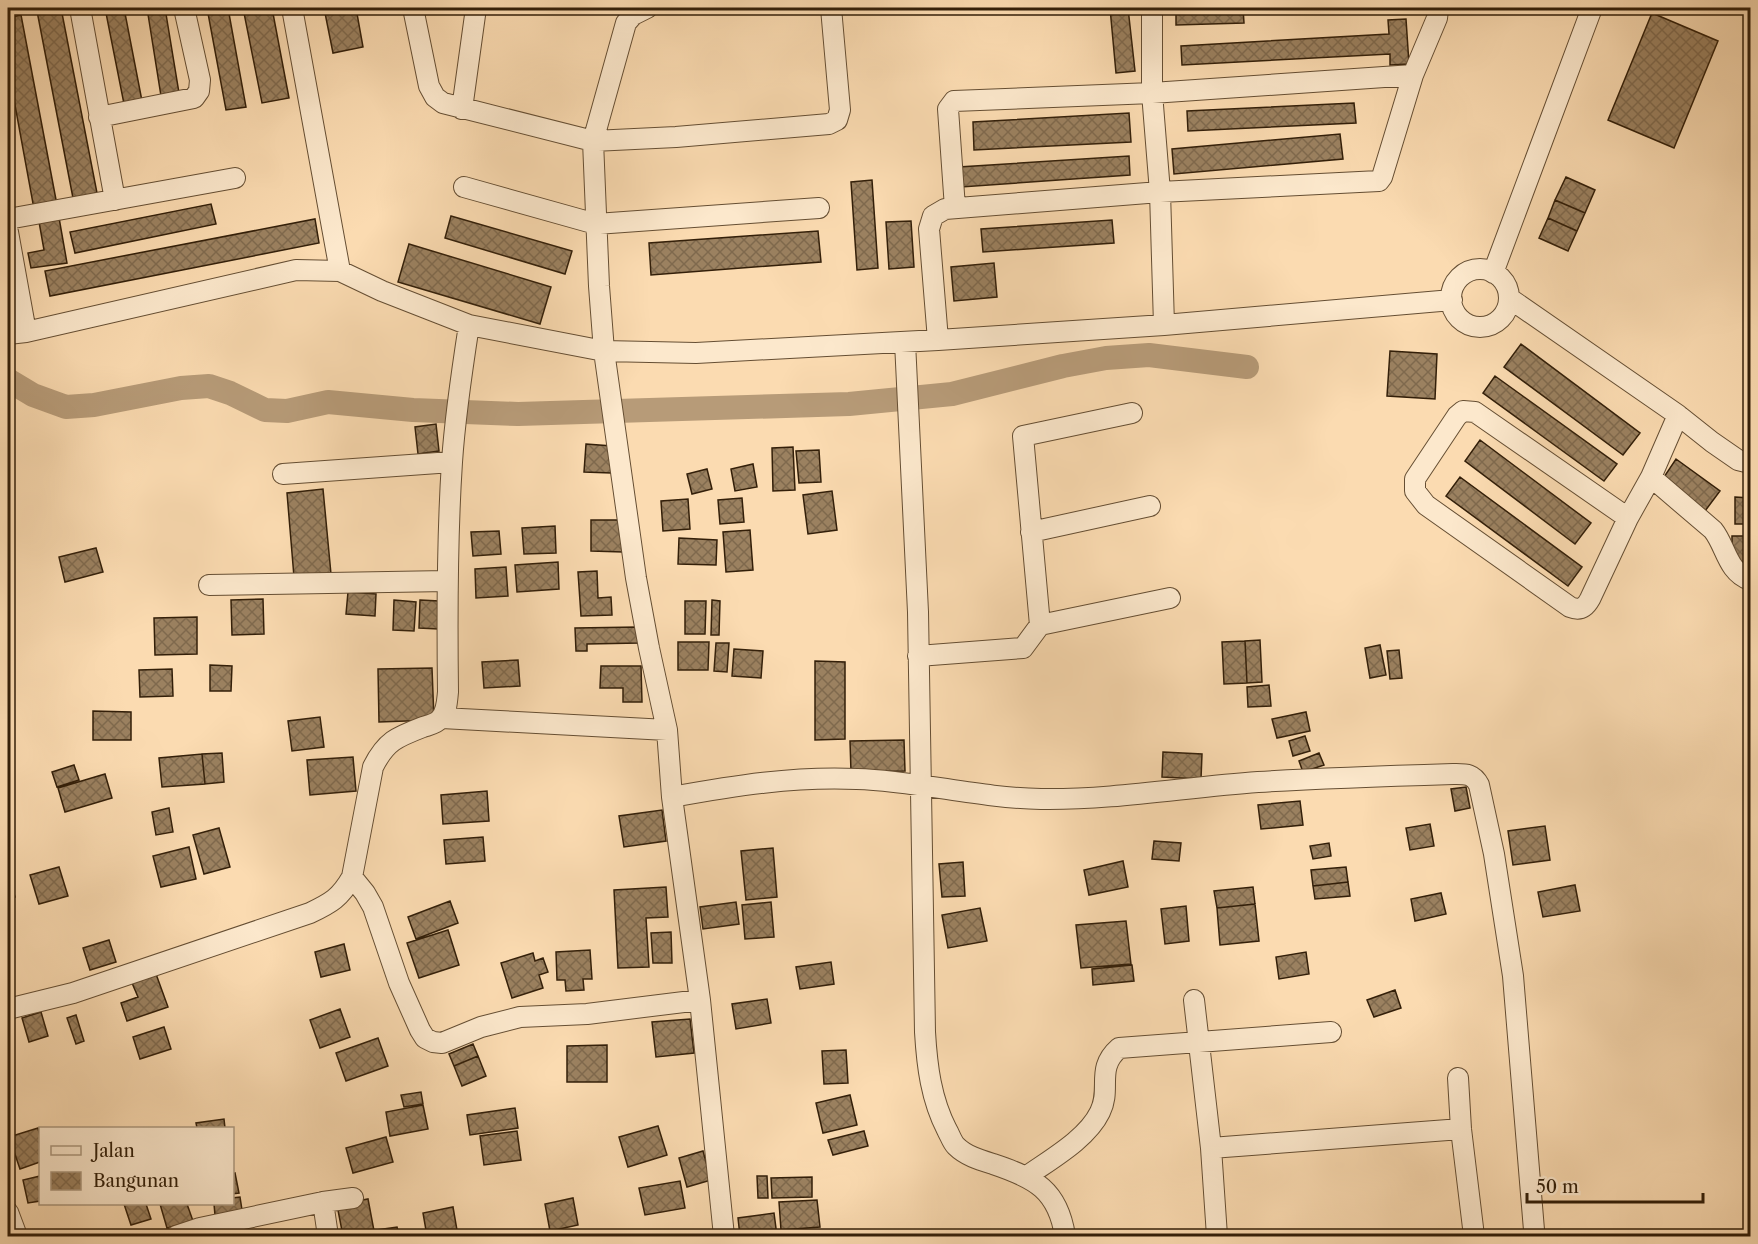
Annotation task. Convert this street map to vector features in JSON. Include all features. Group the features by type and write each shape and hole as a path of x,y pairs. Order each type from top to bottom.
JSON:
{"street":[{"path":"80,8 115,200"},
{"path":"99,117 194,98 199,91 200,80 184,8"},
{"path":"292,8 340,271"},
{"path":"412,8 429,86 435,97 444,103 462,109 593,141 676,137 829,124 837,120 840,110 831,8"},
{"path":"462,109 476,8"},
{"path":"647,8 633,15 626,23 593,141 596,224 604,351 636,578 667,730 672,797 700,1000 724,1236"},
{"path":"1152,8 1152,93 1160,192 1164,325"},
{"path":"938,340 929,229 933,216 945,209 1160,192 1379,181 1413,75 1437,18 1436,8"},
{"path":"1493,273 1592,8"},
{"path":"955,208 948,108 954,101 1152,93 1413,75"},
{"path":"8,219 235,178"},
{"path":"464,187 596,224 819,208"},
{"path":"8,232 17,333 296,270 340,271 382,291 469,325 604,351 696,353 905,342 1164,325 1452,300"},
{"path":"1474,270 1493,273 1502,279 1507,288 1508,308 1496,323 1477,327 1467,324 1454,310 1452,300 1457,281 1464,274 1474,270"},
{"path":"1509,298 1678,415 1712,442 1750,464"},
{"path":"8,1009 104,983 309,913 332,903 344,892 352,876 373,767 380,753 389,742 435,723 442,718 446,709 448,692 447,581 452,462 458,391 469,325"},
{"path":"905,342 918,656 927,1066 937,1110 955,1145 974,1158 1027,1176 1052,1196 1065,1236"},
{"path":"1628,518 1475,412 1463,411 1457,416 1415,479 1415,491 1426,506 1570,608 1577,610 1581,609 1590,599 1628,518 1651,477 1678,415"},
{"path":"1040,625 1023,436 1132,413"},
{"path":"283,474 452,462"},
{"path":"1651,477 1713,530 1719,537 1726,558 1732,566 1750,580"},
{"path":"1031,532 1150,506"},
{"path":"209,585 447,581"},
{"path":"918,656 1023,648 1040,625 1170,598"},
{"path":"442,718 667,730"},
{"path":"672,797 740,785 817,779 858,779 999,796 1069,798 1143,794 1269,782 1471,775 1479,785 1494,854 1513,976 1534,1230"},
{"path":"352,876 372,907 399,983 420,1030 425,1038 433,1042 442,1043 481,1027 520,1017 587,1014 700,1000"},
{"path":"1194,1000 1211,1148 1217,1236"},
{"path":"1027,1176 1090,1129 1104,1105 1106,1067 1110,1056 1119,1048 1331,1032"},
{"path":"1458,1078 1461,1129 1474,1236"},
{"path":"1211,1148 1461,1129"},
{"path":"176,1236 200,1228 322,1202 353,1198"},
{"path":"322,1202 328,1236"},
{"path":"8,1212 17,1236"}],"building":[{"path":"61,8 97,193 73,198 37,11"},
{"path":"105,8 124,8 142,101 124,104"},
{"path":"147,8 165,8 179,93 161,96"},
{"path":"207,8 228,8 246,107 226,110"},
{"path":"243,8 272,8 289,98 262,103"},
{"path":"324,8 356,8 363,47 333,53"},
{"path":"1110,8 1128,8 1135,71 1116,73"},
{"path":"1176,8 1243,8 1244,23 1176,25"},
{"path":"1652,13 1718,41 1674,148 1608,120"},
{"path":"21,15 57,205 34,209 8,67 8,18"},
{"path":"1406,19 1409,64 1390,65 1390,54 1182,65 1181,46 1389,34 1388,20"},
{"path":"1354,103 1356,123 1188,131 1187,111"},
{"path":"1129,113 1131,142 974,150 973,122"},
{"path":"1340,134 1343,159 1174,174 1172,149"},
{"path":"1129,156 1130,175 961,187 959,167"},
{"path":"1566,177 1595,190 1585,213 1555,200"},
{"path":"872,180 878,268 857,270 851,182"},
{"path":"1555,200 1585,213 1577,231 1548,218"},
{"path":"211,204 216,224 75,253 70,232"},
{"path":"58,212 67,263 31,268 28,253 44,250 38,216"},
{"path":"451,216 572,251 565,274 445,238"},
{"path":"1548,218 1577,231 1568,251 1539,238"},
{"path":"315,219 319,243 50,296 45,271"},
{"path":"1112,220 1114,243 983,252 981,229"},
{"path":"911,221 914,267 889,269 886,222"},
{"path":"818,231 821,262 651,275 649,243"},
{"path":"409,244 551,287 540,324 398,282"},
{"path":"994,263 997,297 954,301 951,267"},
{"path":"1521,344 1640,433 1623,455 1504,367"},
{"path":"1390,351 1437,354 1435,399 1387,396"},
{"path":"1495,376 1617,464 1604,481 1483,393"},
{"path":"436,424 439,451 418,454 415,427"},
{"path":"1480,440 1591,523 1575,544 1465,461"},
{"path":"586,444 612,446 611,473 584,472"},
{"path":"793,447 795,490 773,491 772,448"},
{"path":"819,450 821,482 799,483 796,451"},
{"path":"1676,459 1720,491 1705,511 1662,480"},
{"path":"753,464 757,487 735,491 731,469"},
{"path":"707,469 712,489 692,494 687,474"},
{"path":"1460,477 1582,567 1568,586 1446,496"},
{"path":"323,489 331,574 294,577 287,493"},
{"path":"832,491 837,530 808,534 803,495"},
{"path":"1735,497 1750,498 1750,524 1735,524"},
{"path":"742,498 744,522 720,524 718,500"},
{"path":"688,499 690,529 663,531 661,501"},
{"path":"591,520 623,520 623,552 591,551"},
{"path":"555,526 556,553 524,554 522,528"},
{"path":"750,530 753,570 726,572 723,532"},
{"path":"499,531 501,554 473,556 471,532"},
{"path":"1732,536 1750,536 1750,562 1732,562"},
{"path":"679,538 717,540 716,565 678,564"},
{"path":"96,548 103,572 65,582 59,557"},
{"path":"558,562 559,589 517,592 515,565"},
{"path":"506,567 508,596 476,598 475,569"},
{"path":"597,571 598,598 611,597 612,615 581,616 578,572"},
{"path":"348,592 376,594 375,616 346,614"},
{"path":"263,599 264,634 232,635 231,600"},
{"path":"394,600 416,602 414,631 393,630"},
{"path":"420,600 439,601 438,629 419,628"},
{"path":"712,600 720,601 719,635 711,635"},
{"path":"685,601 706,601 705,634 685,634"},
{"path":"197,617 197,654 155,655 154,618"},
{"path":"638,627 639,643 587,644 587,651 576,651 575,628"},
{"path":"1260,640 1262,682 1247,683 1245,641"},
{"path":"1245,641 1247,683 1224,684 1222,642"},
{"path":"678,642 709,642 708,670 678,670"},
{"path":"716,643 729,643 727,672 714,671"},
{"path":"1380,645 1386,675 1370,678 1365,648"},
{"path":"734,649 763,651 761,678 732,676"},
{"path":"1399,650 1402,678 1390,679 1387,651"},
{"path":"518,660 520,686 484,688 482,662"},
{"path":"815,661 845,662 845,739 815,740"},
{"path":"210,665 232,666 231,691 210,691"},
{"path":"601,666 641,666 642,702 623,702 623,688 600,688"},
{"path":"432,668 434,720 379,722 378,669"},
{"path":"172,669 173,696 140,697 139,670"},
{"path":"1269,685 1271,706 1248,707 1247,687"},
{"path":"93,711 131,712 131,740 93,740"},
{"path":"1306,712 1310,731 1277,738 1272,719"},
{"path":"320,717 324,747 292,751 288,721"},
{"path":"1305,736 1310,751 1293,756 1289,741"},
{"path":"904,740 905,771 851,772 850,741"},
{"path":"1163,752 1202,754 1201,779 1162,777"},
{"path":"222,753 224,782 205,784 202,754"},
{"path":"1319,753 1324,765 1303,772 1299,761"},
{"path":"202,754 205,784 162,787 159,758"},
{"path":"353,757 356,791 310,795 307,760"},
{"path":"74,765 79,780 57,787 52,772"},
{"path":"105,774 112,798 65,812 58,788"},
{"path":"1466,787 1470,808 1455,811 1451,789"},
{"path":"487,791 489,821 443,824 441,795"},
{"path":"1300,801 1303,825 1261,829 1258,805"},
{"path":"169,808 173,832 156,835 152,812"},
{"path":"662,810 666,841 624,847 619,816"},
{"path":"1430,824 1434,846 1410,850 1406,828"},
{"path":"1545,826 1550,860 1513,865 1508,831"},
{"path":"219,828 230,867 204,874 193,835"},
{"path":"483,837 485,861 446,864 444,840"},
{"path":"1154,841 1181,843 1179,861 1152,859"},
{"path":"1329,843 1331,856 1313,859 1310,846"},
{"path":"189,847 196,879 161,887 153,856"},
{"path":"773,848 777,897 746,900 741,851"},
{"path":"1123,861 1128,887 1089,895 1084,870"},
{"path":"963,862 965,896 942,897 939,864"},
{"path":"59,867 68,896 39,904 30,875"},
{"path":"1346,867 1348,882 1313,886 1311,870"},
{"path":"8,875 15,897 8,899"},
{"path":"1348,882 1350,896 1315,899 1313,886"},
{"path":"1575,885 1580,911 1543,917 1538,892"},
{"path":"666,887 668,917 646,918 649,967 618,968 614,890"},
{"path":"1253,887 1255,904 1217,908 1214,891"},
{"path":"1441,893 1446,914 1415,921 1411,899"},
{"path":"450,901 458,923 416,939 408,917"},
{"path":"736,902 739,924 703,929 700,907"},
{"path":"771,902 774,937 745,939 742,905"},
{"path":"1255,904 1259,941 1220,945 1217,908"},
{"path":"1186,906 1189,941 1165,944 1161,909"},
{"path":"980,908 987,941 948,948 942,915"},
{"path":"1126,921 1131,964 1081,968 1076,925"},
{"path":"448,930 459,965 419,978 407,943"},
{"path":"671,932 672,963 653,963 651,933"},
{"path":"109,940 116,962 90,970 83,948"},
{"path":"344,944 350,970 321,977 315,952"},
{"path":"590,950 592,979 583,979 584,990 566,991 565,980 557,980 556,952"},
{"path":"1306,952 1309,974 1279,979 1276,957"},
{"path":"533,953 535,961 543,958 548,972 539,975 543,988 512,998 501,963"},
{"path":"831,962 834,984 800,989 796,967"},
{"path":"1132,965 1134,981 1093,985 1092,969"},
{"path":"156,974 168,1007 127,1021 121,1003 138,997 132,983"},
{"path":"1395,990 1401,1008 1374,1017 1367,1000"},
{"path":"767,999 771,1023 736,1029 732,1004"},
{"path":"340,1009 350,1037 320,1048 310,1020"},
{"path":"41,1012 48,1036 29,1042 22,1018"},
{"path":"76,1015 84,1041 76,1044 67,1018"},
{"path":"690,1019 694,1053 656,1057 652,1022"},
{"path":"164,1027 171,1049 140,1059 133,1037"},
{"path":"378,1038 388,1066 346,1081 336,1053"},
{"path":"473,1044 478,1056 454,1066 449,1054"},
{"path":"607,1045 607,1082 567,1082 567,1046"},
{"path":"846,1050 848,1083 824,1084 822,1051"},
{"path":"478,1056 486,1076 462,1086 454,1066"},
{"path":"421,1092 423,1104 404,1107 401,1095"},
{"path":"850,1095 857,1125 823,1133 816,1103"},
{"path":"423,1105 428,1129 390,1136 386,1112"},
{"path":"515,1108 518,1128 470,1135 467,1115"},
{"path":"224,1119 225,1127 197,1127 196,1123"},
{"path":"658,1126 667,1155 628,1167 619,1137"},
{"path":"38,1128 39,1162 20,1169 9,1137"},
{"path":"517,1131 521,1160 484,1165 480,1136"},
{"path":"864,1131 868,1146 833,1155 828,1140"},
{"path":"386,1137 393,1162 353,1173 346,1148"},
{"path":"703,1151 711,1180 687,1187 679,1158"},
{"path":"234,1173 239,1193 234,1194"},
{"path":"39,1176 39,1201 28,1203 23,1180"},
{"path":"757,1176 767,1176 768,1198 758,1198"},
{"path":"812,1177 812,1197 772,1198 771,1178"},
{"path":"680,1181 685,1208 645,1215 639,1188"},
{"path":"240,1197 242,1210 215,1215 214,1205 234,1205 234,1198"},
{"path":"573,1198 578,1225 550,1231 545,1204"},
{"path":"368,1199 375,1236 343,1236 337,1205"},
{"path":"817,1200 820,1227 781,1230 779,1202"},
{"path":"124,1205 146,1205 151,1219 131,1225"},
{"path":"160,1205 187,1205 193,1221 167,1228"},
{"path":"453,1207 458,1236 427,1236 423,1213"},
{"path":"774,1213 777,1236 740,1236 738,1218"},
{"path":"241,1223 244,1236 212,1236 211,1229"},
{"path":"397,1227 399,1236 378,1236 377,1230"}],"waterway":[{"path":"8,380 33,395 66,407 94,405 181,388 209,386 230,393 265,410 287,411 328,402 413,410 518,414 849,404 952,394 1063,366 1106,358 1149,355 1247,367"}]}
